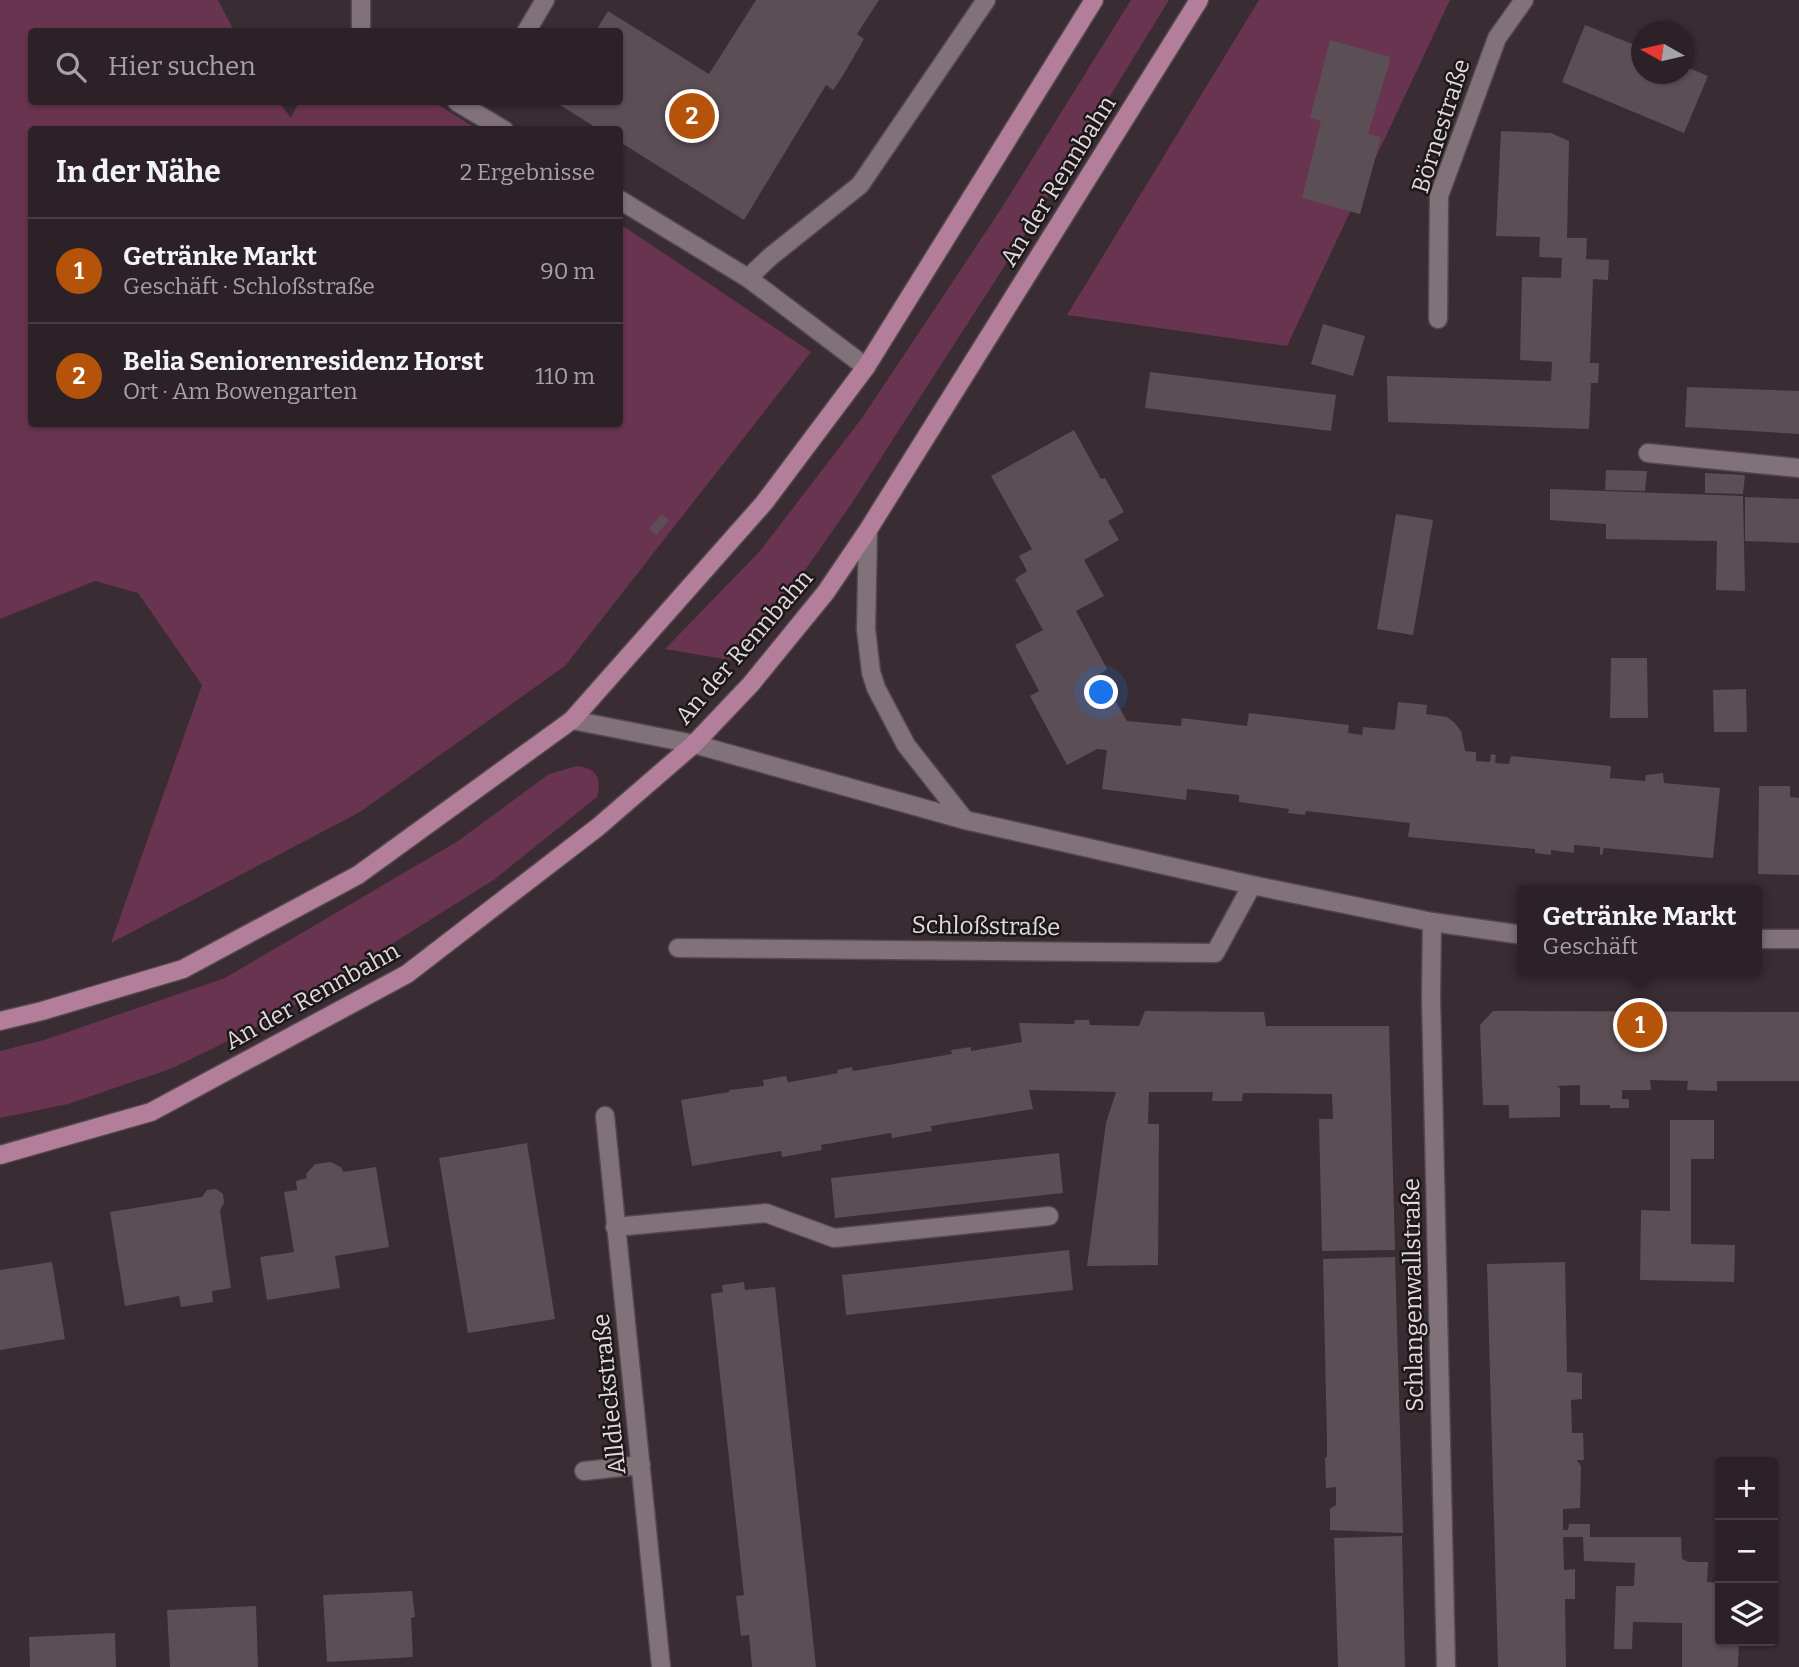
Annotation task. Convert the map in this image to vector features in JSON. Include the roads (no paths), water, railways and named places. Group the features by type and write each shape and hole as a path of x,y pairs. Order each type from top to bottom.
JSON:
{"main road":[{"path":"0,1020 41,1011 183,969 358,875 572,720 764,503 866,367 1094,0"},
{"name":"An der Rennbahn","path":"0,1155 150,1112 407,975 598,827 694,744 759,674 825,592 868,530 1199,0"}],"street":[{"path":"361,0 361,28"},
{"path":"528,28 545,0"},
{"path":"748,278 860,185 986,0"},
{"name":"Börnestraße","path":"1438,319 1439,196 1497,38 1524,0"},
{"path":"480,107 499,126"},
{"path":"623,202 748,278 866,367"},
{"path":"1648,453 1799,468"},
{"path":"868,530 866,629 871,672 876,688 906,745 965,820"},
{"path":"572,720 694,744 965,820 1252,885 1432,922 1517,934"},
{"name":"Schloßstraße","path":"678,948 1215,953 1252,885"},
{"name":"Schlangenwallstraße","path":"1432,922 1431,997 1446,1667"},
{"path":"1762,939 1799,939"},
{"name":"Alldieckstraße","path":"605,1116 662,1667"},
{"path":"615,1227 766,1213 834,1238 1049,1216"},
{"path":"584,1471 641,1465"}],"place":[{"name":"Belia Seniorenresidenz Horst","path":"692,116"},
{"name":"Getränke Markt","path":"1640,1025"}]}
